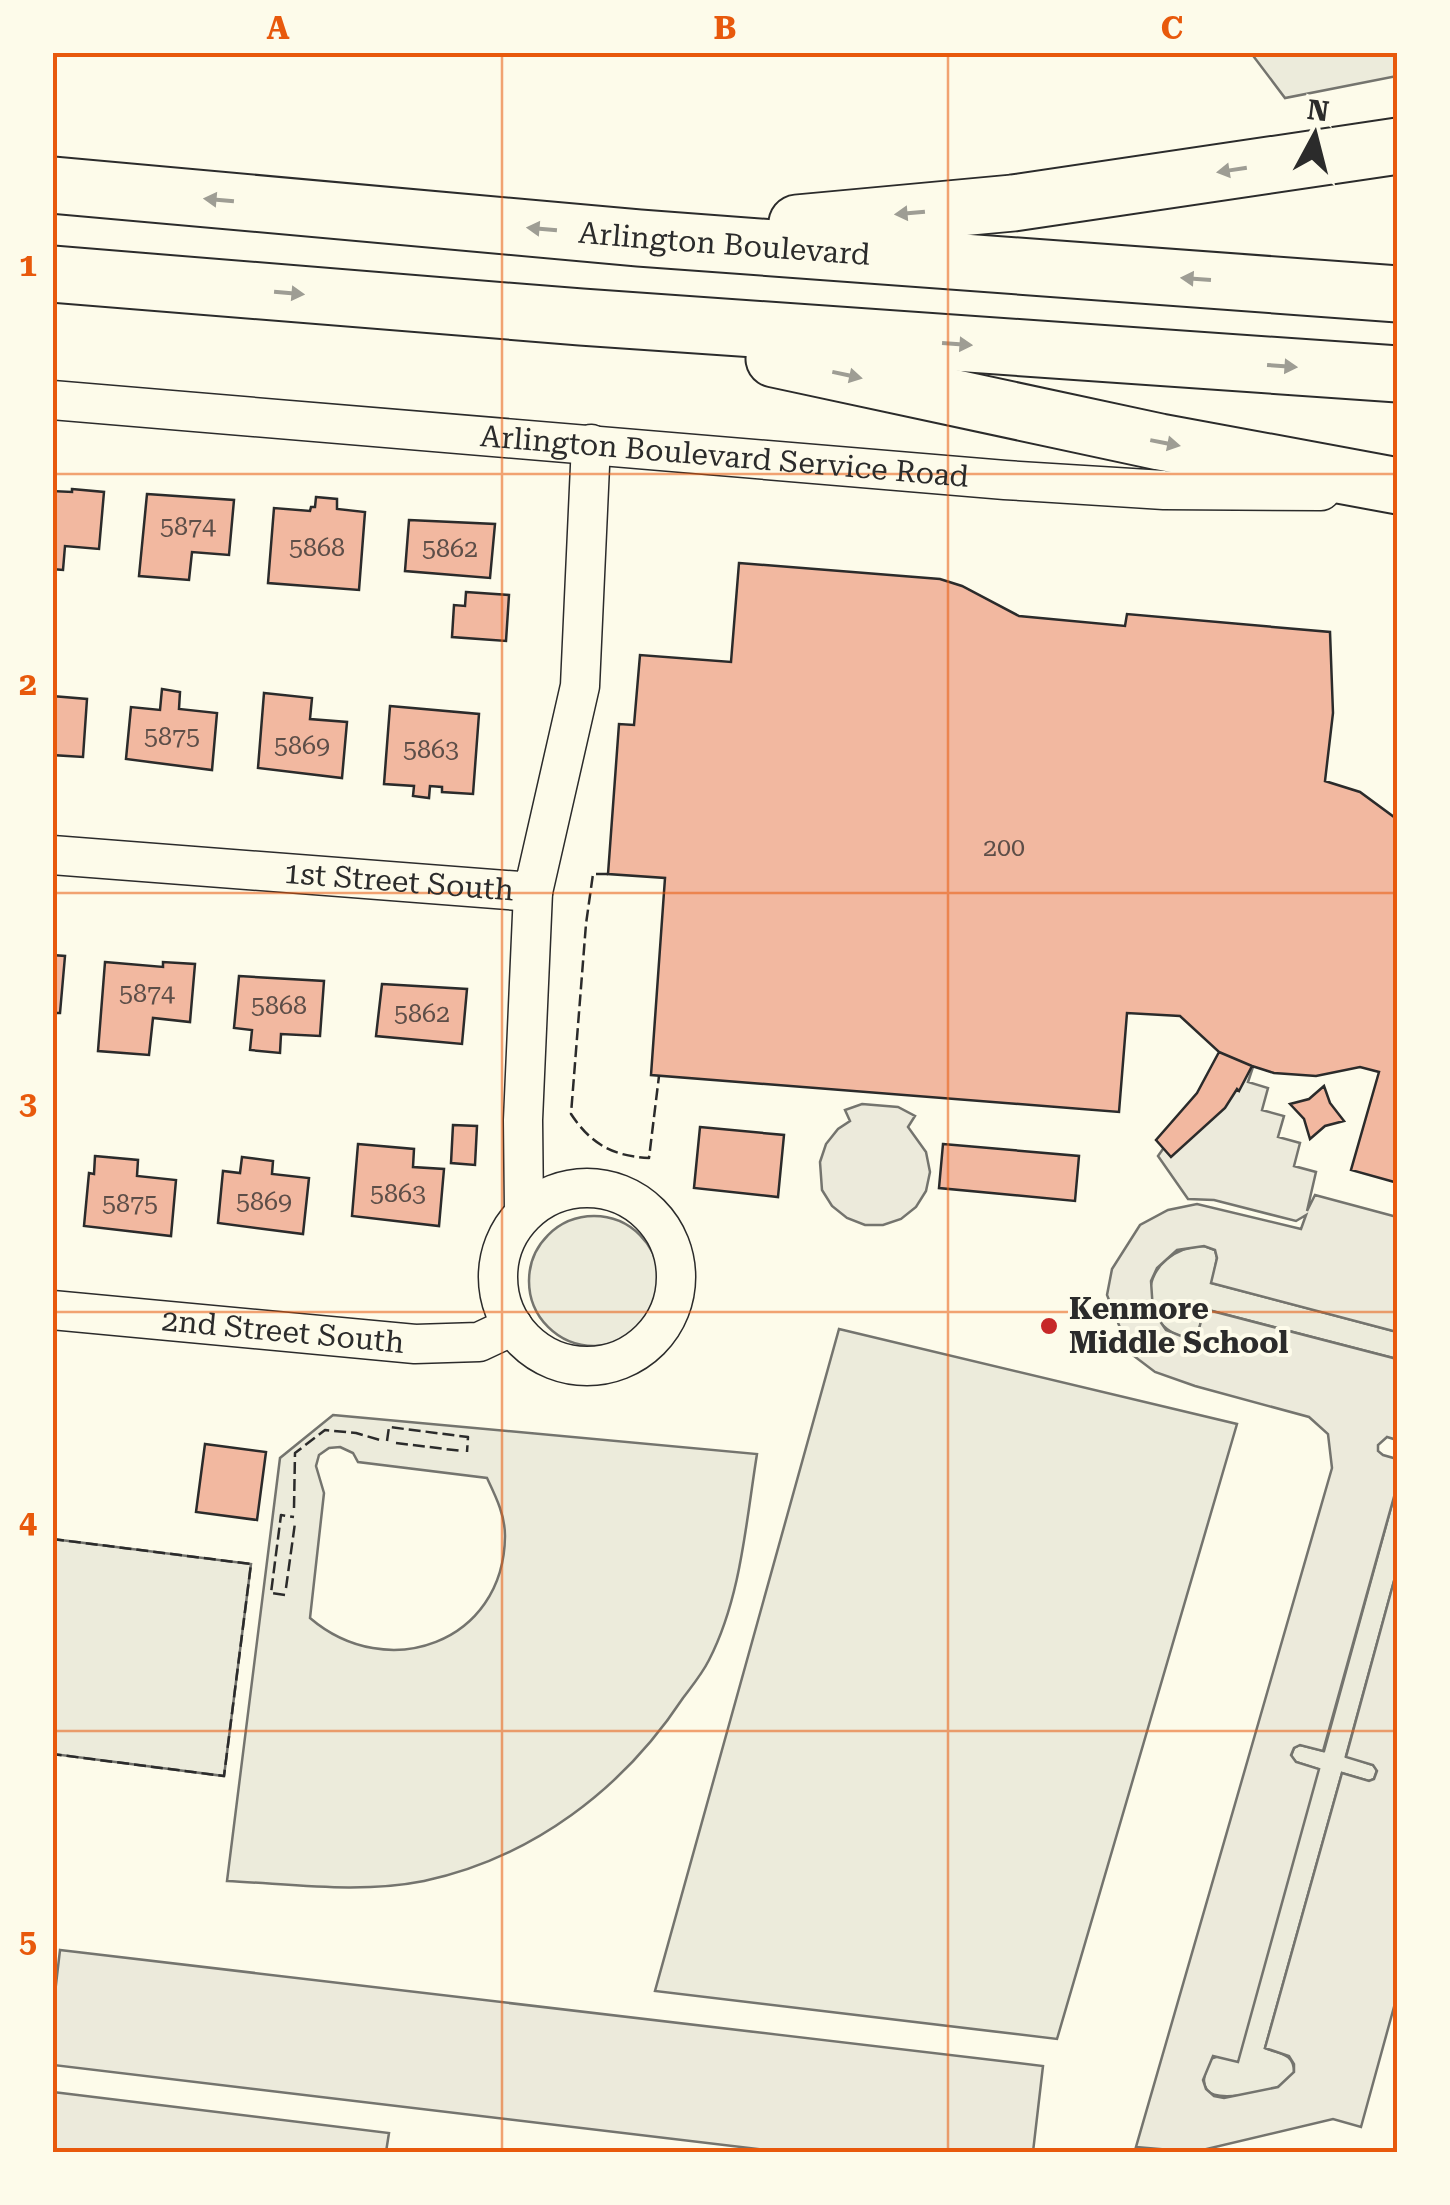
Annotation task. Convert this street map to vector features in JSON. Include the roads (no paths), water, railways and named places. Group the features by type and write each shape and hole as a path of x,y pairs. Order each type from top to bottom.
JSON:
{"highway":[{"path":"639,238 1013,203 1398,146"},
{"name":"Arlington Boulevard","path":"52,186 639,238 1398,294"},
{"path":"52,274 581,318 1398,374"},
{"path":"581,318 1398,489"}],"street":[{"name":"Arlington Boulevard Service Road","path":"52,400 1005,480 1164,490 1398,489"},
{"name":"1st Street South","path":"52,855 534,892 580,686 591,444"},
{"path":"524,1212 522,1120 534,892"},
{"path":"586,1187 617,1192 646,1209 666,1234 676,1263 675,1294 668,1316 636,1352 607,1364 568,1364 538,1352 513,1326 497,1286 499,1254 524,1212 552,1194 586,1187"},
{"name":"2nd Street South","path":"52,1310 415,1344 479,1342 513,1326"}],"place":[{"name":"Kenmore Middle School","path":"1049,1326"}]}
